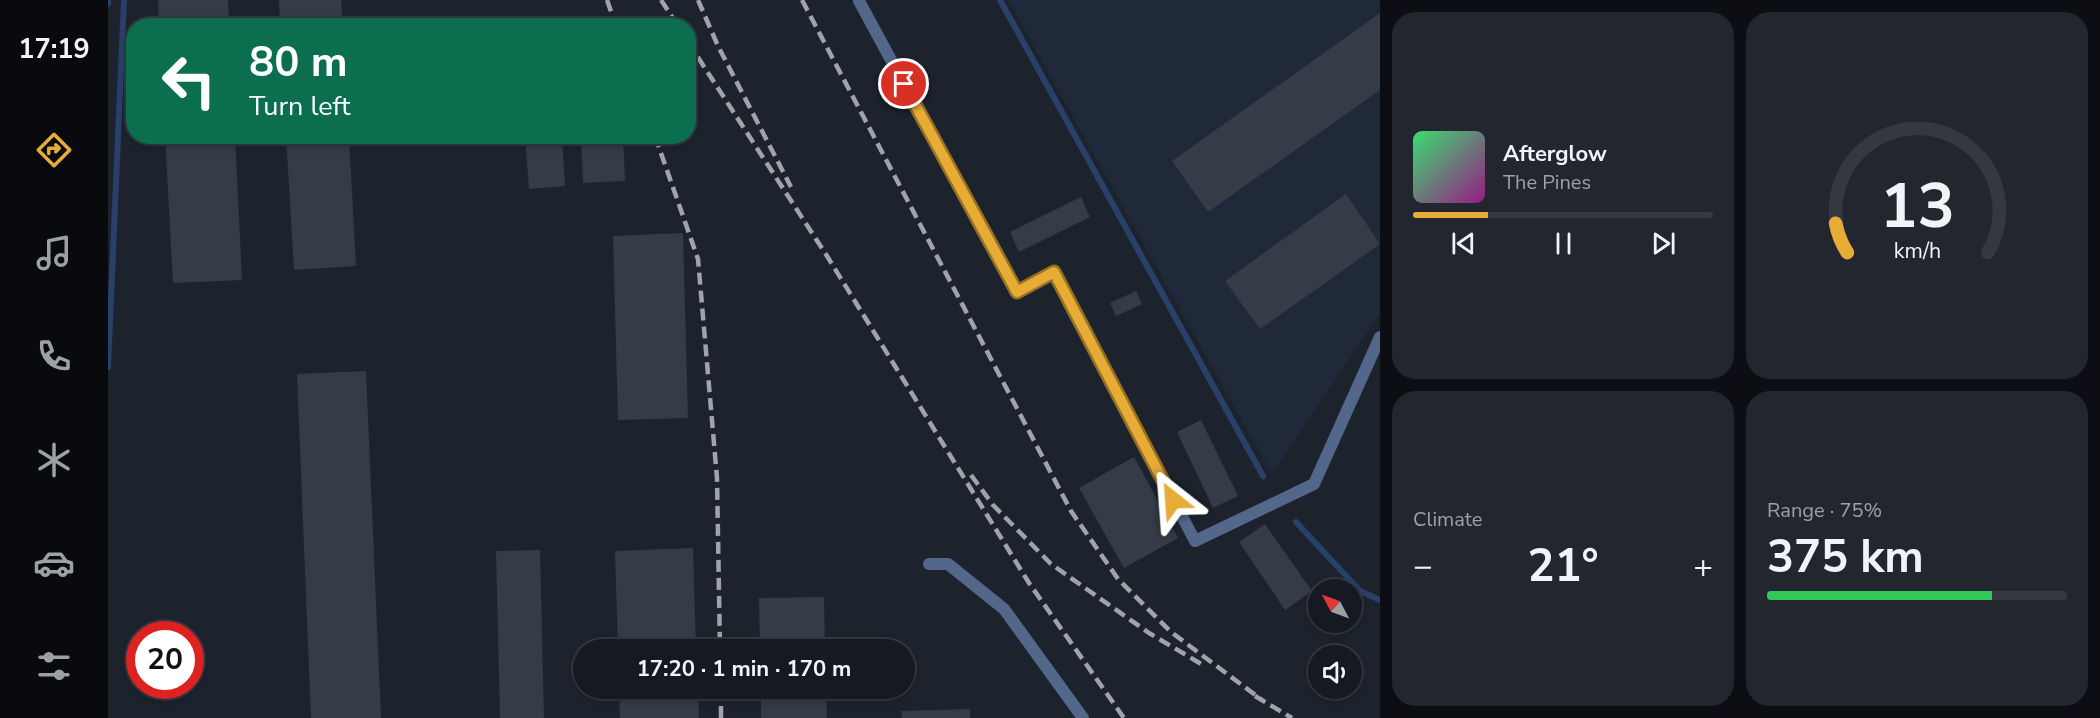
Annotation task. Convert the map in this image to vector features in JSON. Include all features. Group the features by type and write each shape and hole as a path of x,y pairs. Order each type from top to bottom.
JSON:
{"lane":[{"path":"859,1 1017,292 1054,272 1195,541 1314,484 1380,337"},
{"path":"928,564 948,564 1004,609 1083,718"}],"shaded area":[{"path":"1008,0 1380,0 1380,313 1272,474"}],"building":[{"path":"158,0 228,0 229,18 159,18"},
{"path":"279,0 341,0 342,18 280,18"},
{"path":"1380,13 1380,90 1208,212 1172,161"},
{"path":"165,144 235,144 242,280 173,283"},
{"path":"286,144 349,144 356,266 294,270"},
{"path":"526,144 562,144 565,186 529,189"},
{"path":"581,144 623,144 625,181 583,183"},
{"path":"1346,194 1380,244 1260,329 1225,281"},
{"path":"1081,197 1090,217 1019,252 1010,232"},
{"path":"683,233 688,418 618,420 613,236"},
{"path":"1136,291 1142,304 1116,316 1110,303"},
{"path":"366,371 381,718 311,718 297,374"},
{"path":"1201,420 1238,496 1213,508 1177,432"},
{"path":"1134,457 1178,538 1124,568 1079,488"},
{"path":"1265,524 1308,585 1308,594 1285,610 1239,542"},
{"path":"693,548 696,639 618,639 615,551"},
{"path":"540,550 544,718 500,718 496,551"},
{"path":"824,597 825,639 760,639 759,598"},
{"path":"619,699 698,699 699,718 620,718"},
{"path":"761,699 826,699 827,718 761,718"},
{"path":"970,709 970,718 902,718 901,711"}],"waterway":[{"path":"108,367 124,0"},
{"path":"1000,0 1263,476"},
{"path":"1296,522 1360,591 1380,600"}],"railway":[{"path":"607,0 613,18"},
{"path":"661,0 673,18"},
{"path":"698,0 718,46 791,187"},
{"path":"802,0 1071,511 1118,579 1171,632 1262,700"},
{"path":"696,54 827,256 1029,583 1124,718"},
{"path":"658,144 698,259 717,478 720,639"},
{"path":"971,475 993,505 1051,564 1149,633 1203,665"},
{"path":"1255,696 1292,718"},
{"path":"721,699 721,718"}],"route":[{"path":"904,84 1017,292 1054,272 1173,500"}]}
